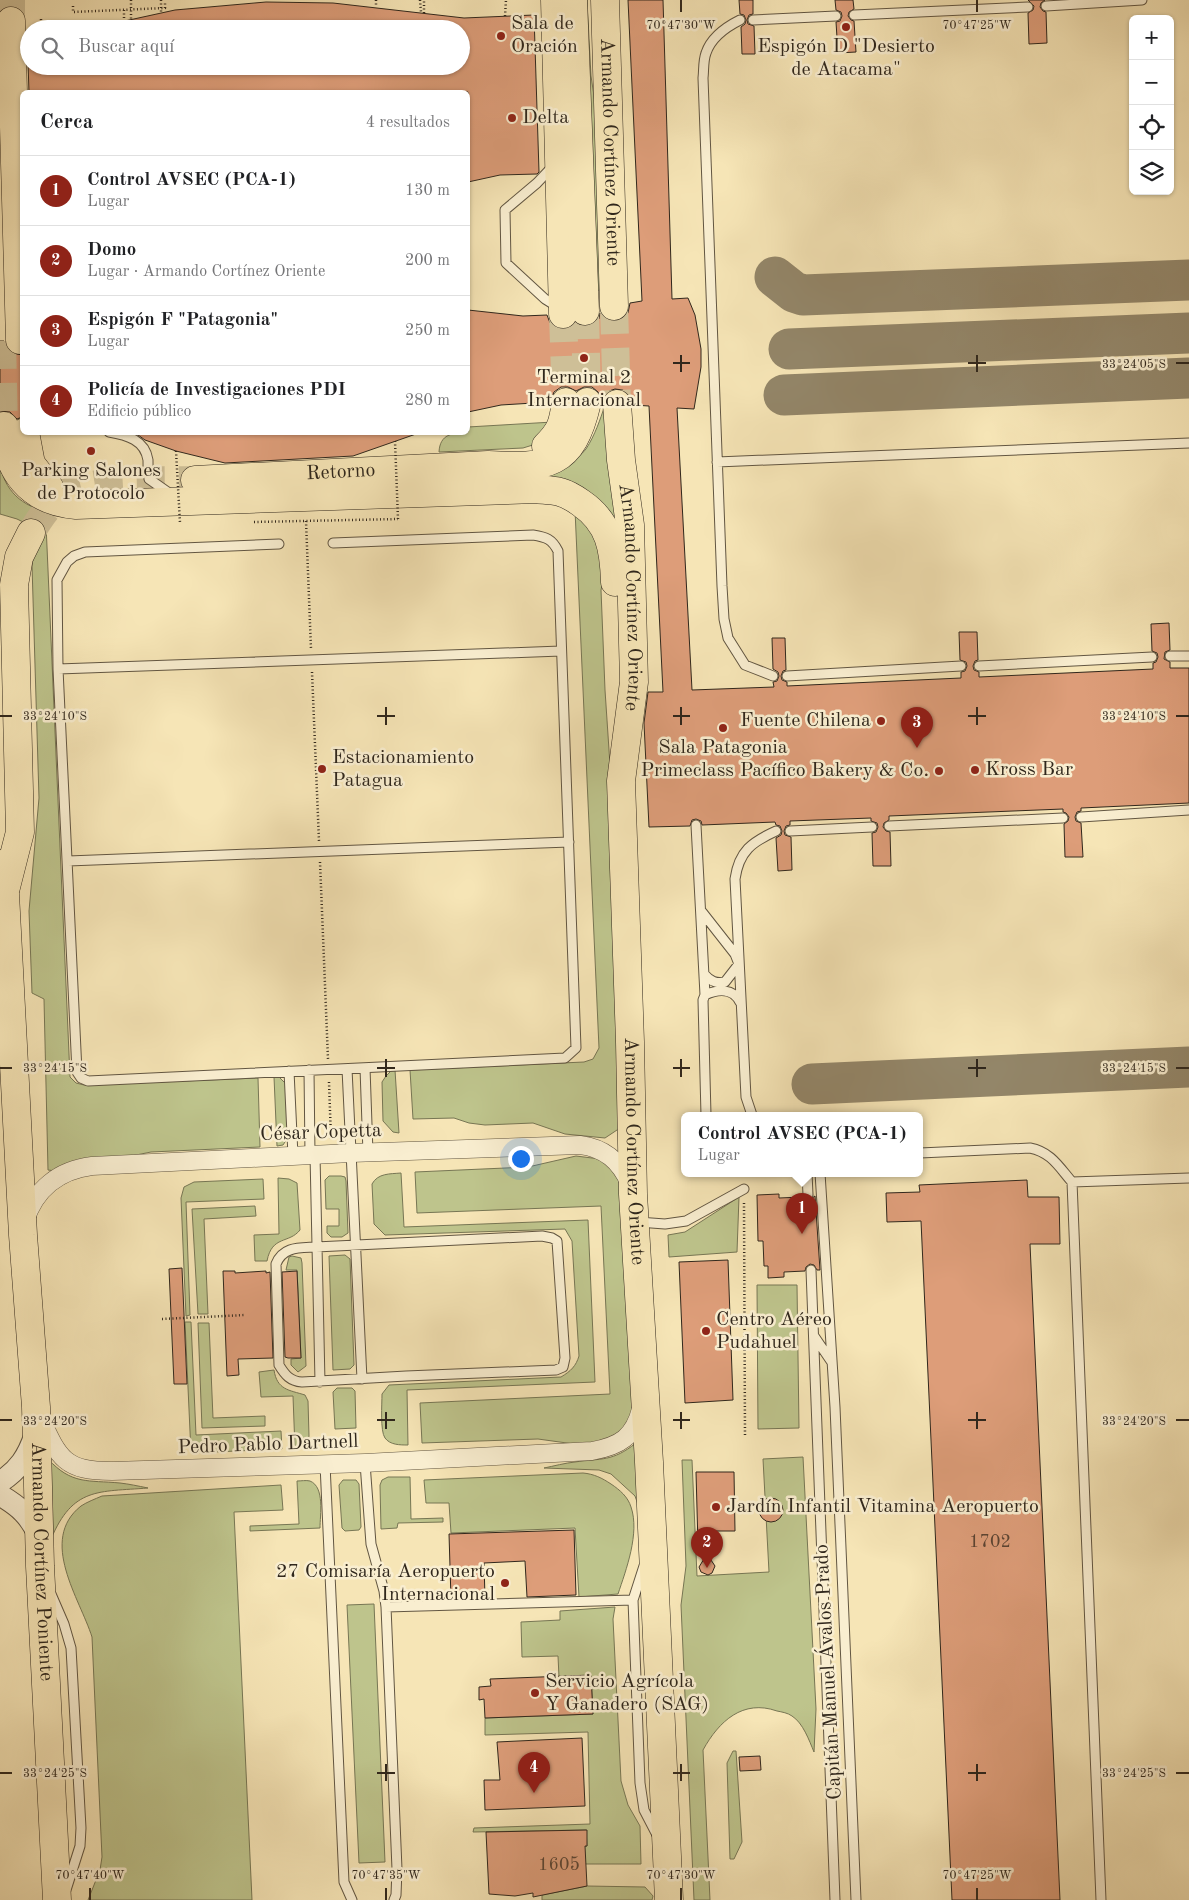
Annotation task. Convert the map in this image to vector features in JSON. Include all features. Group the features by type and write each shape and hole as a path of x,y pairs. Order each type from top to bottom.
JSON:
{"highway":[{"path":"555,0 558,161 570,312"},
{"path":"570,312 581,212 573,0"},
{"name":"Armando Cortínez Oriente","path":"605,0 614,306"},
{"path":"11,20 16,173 13,324"},
{"name":"Retorno","path":"187,501 488,465 540,465 556,458 575,440 583,420 576,402"},
{"name":"Armando Cortínez Oriente","path":"617,404 621,460 630,525 634,682 621,781 630,1032 633,1194 653,1537 669,1900"},
{"path":"15,429 6,447 16,473 44,498 62,504 536,489 559,491 577,500 590,509 600,520 608,534 614,557 621,781"},
{"name":"Armando Cortínez Poniente","path":"5,894 20,832 14,586 20,557 30,533"},
{"name":"Armando Cortínez Poniente","path":"0,864 5,894 23,1235 36,1418 40,1566 57,1900"}],"street":[{"name":"César Copetta","path":"23,1235 28,1212 39,1192 57,1177 80,1167 313,1155 350,1146 368,1153 570,1144 589,1146 604,1151 620,1164 628,1178 633,1194"},
{"name":"Pedro Pablo Dartnell","path":"36,1418 58,1453 74,1466 83,1469 112,1471 365,1463 605,1449 623,1441 634,1428 643,1403 644,1386"},
{"path":"0,1482 20,1467 30,1451 36,1418"},
{"path":"0,1495 17,1505 31,1519 39,1536"},
{"path":"662,1900 666,1851"}],"lane":[{"path":"1046,6 1142,0"},
{"path":"854,15 1028,7"},
{"path":"754,20 836,16"},
{"path":"740,20 731,24 717,35 706,53 703,78 722,586 724,619 728,638 744,665 773,676"},
{"path":"558,161 537,183 505,210 506,263 545,299 570,312"},
{"path":"120,435 131,438 142,445 146,452 149,479 162,490 187,501"},
{"path":"717,462 1189,443"},
{"path":"279,544 96,551 74,556 61,570 57,580 58,669 77,1072 81,1078 88,1081 565,1058 576,1048 558,551 553,541 544,536 333,543"},
{"path":"58,669 561,651"},
{"path":"1170,656 1189,656"},
{"path":"978,666 1152,657"},
{"path":"787,676 961,666"},
{"path":"1081,816 1189,810"},
{"path":"889,826 1063,818"},
{"path":"696,826 705,995 703,1004 706,1112"},
{"path":"790,830 872,827"},
{"path":"751,1112 746,1097 735,879 739,860 753,843 776,831"},
{"path":"68,861 569,842"},
{"path":"701,911 735,954 739,964"},
{"path":"704,974 710,980 719,984 725,982 739,964"},
{"path":"705,995 712,992 728,992 737,996 741,1005"},
{"path":"364,1068 368,1153"},
{"path":"347,1069 362,1379"},
{"path":"309,1070 320,1382"},
{"path":"289,1072 293,1156"},
{"path":"923,1153 1030,1148 1042,1150 1050,1156 1072,1182 1100,1900"},
{"path":"806,1177 808,1195"},
{"name":"Capitán Manuel Ávalos Prado","path":"820,1177 835,1417 856,1900"},
{"path":"1072,1182 1189,1178"},
{"path":"634,1222 665,1224 686,1221 744,1189"},
{"path":"525,1236 552,1238 557,1241 565,1358 563,1366 556,1370 294,1382 284,1374 279,1366 276,1264 279,1257 289,1250 316,1246 355,1246 525,1236"},
{"name":"Capitán Manuel Ávalos Prado","path":"811,1270 835,1900"},
{"path":"828,1316 814,1336 831,1361"},
{"path":"365,1463 371,1544 384,1591 386,1607 397,1869 394,1900"},
{"path":"325,1464 344,1882 352,1900"},
{"path":"653,1537 634,1600 640,1783 644,1810 666,1851"},
{"path":"40,1566 64,1624 71,1648 81,1828 80,1846 63,1900"},
{"path":"386,1607 634,1600"}],"path":[{"path":"131,0 131,19"},
{"path":"376,0 376,7"},
{"path":"422,0 422,13"},
{"path":"505,16 506,0"},
{"path":"73,6 73,12 165,8 163,1"},
{"path":"161,13 163,1"},
{"path":"124,10 124,20"},
{"path":"350,1146 332,1140 306,520 398,519 395,441"},
{"path":"176,451 187,501"},
{"path":"744,1189 744,1437"},
{"path":"162,1319 245,1315"}],"green space":[{"path":"583,0 587,0 591,76 598,123 601,290 593,291"},
{"path":"605,405 620,534 543,478 572,462 582,454 595,433"},
{"path":"553,422 536,444 523,448 439,452 444,438 450,435 470,435 470,427"},
{"path":"0,467 8,486 19,499 34,508 54,514 46,524 70,1077 76,1083 84,1085 258,1078 260,1147 151,1152 56,1171 48,1170 44,999 32,993 29,911 39,798 32,565 35,545 41,531 17,519 0,514"},
{"path":"575,510 594,520 604,576 601,590 605,690 615,840 620,1128 605,1138 565,1134 533,1123 485,1125 469,1123 454,1118 413,1119 410,1070 584,1062 593,1059 599,1048"},
{"path":"395,1070 399,1133 393,1132 383,1121 382,1082 391,1071"},
{"path":"274,1077 279,1077 286,1084 289,1136 283,1145 277,1146"},
{"path":"576,1156 600,1159 622,1177 636,1412 622,1432 594,1444 574,1444 538,1439 422,1443 420,1403 610,1394 601,1206 417,1213 415,1172 528,1167"},
{"path":"401,1173 404,1227 588,1220 595,1382 407,1390 408,1445 395,1444 385,1438 382,1430 382,1394 389,1385 561,1377 573,1368 579,1356 572,1241 565,1229 385,1235 374,1224 372,1184 381,1176"},
{"path":"329,1176 345,1177 346,1181 348,1233 342,1237 331,1237 327,1233 327,1226 339,1226 339,1209 326,1209 325,1180"},
{"path":"278,1178 289,1179 297,1183 300,1230 291,1237 277,1243 269,1253 267,1261 255,1261 254,1235 279,1234"},
{"path":"263,1179 264,1199 186,1202 190,1315 186,1316 181,1198 184,1187 194,1182"},
{"path":"739,1197 737,1252 669,1257 668,1235 685,1232"},
{"path":"255,1206 256,1216 204,1219 208,1314 198,1314 192,1209"},
{"path":"345,1255 350,1259 354,1365 350,1369 333,1370 329,1256"},
{"path":"289,1257 301,1258 302,1263 306,1366 298,1372 291,1365 291,1359 301,1358 297,1270 286,1270"},
{"path":"757,1285 797,1285 799,1428 758,1429"},
{"path":"185,1322 191,1322 196,1435 281,1431 282,1449 191,1453"},
{"path":"198,1323 209,1323 213,1418 265,1416 265,1426 202,1428"},
{"path":"274,1370 281,1385 289,1390 305,1395 308,1401 309,1436 305,1446 300,1448 295,1449 293,1396 261,1397 259,1372"},
{"path":"337,1388 352,1388 355,1391 356,1428 335,1429 333,1392"},
{"path":"636,1443 642,1516 635,1496 611,1474 599,1470 544,1468 571,1462 607,1458 628,1449"},
{"path":"803,1457 816,1709 814,1752 805,1732 796,1719 787,1713 765,1708 743,1710 733,1715 717,1730 703,1750 710,1900 694,1900 681,1605 686,1566 682,1460 692,1460 697,1576 769,1572 763,1459"},
{"path":"48,1459 65,1473 81,1480 123,1483 148,1488 101,1492 78,1501 59,1522 51,1539"},
{"path":"591,1474 614,1486 630,1503 634,1528 633,1540 618,1594 579,1597 575,1528 451,1533 449,1503 426,1503 424,1480"},
{"path":"388,1477 410,1477 411,1519 443,1518 443,1522 398,1523 397,1528 381,1529 380,1485 382,1480"},
{"path":"343,1480 356,1480 359,1484 361,1527 359,1530 345,1531 342,1528 339,1485"},
{"path":"297,1481 310,1481 318,1489 321,1502 320,1528 250,1531 250,1526 299,1524"},
{"path":"281,1485 283,1510 234,1512 252,1900 88,1900 100,1870 102,1857 92,1637 72,1588 62,1552 63,1535 69,1520 81,1506 102,1496"},
{"path":"374,1604 385,1862 359,1863 347,1605"},
{"path":"615,1607 613,1619 621,1781 628,1805 640,1826 641,1864 586,1864 546,1856 587,1846 586,1830 473,1832 474,1828 590,1824 588,1732 485,1735 485,1718 593,1714 591,1676 559,1677 558,1656 522,1657 521,1622 560,1620 560,1611"},
{"path":"733,1751 736,1751 742,1842 734,1859 730,1859 727,1763"},
{"path":"587,1886 645,1887 653,1896 652,1900 542,1900 542,1895"}],"building":[{"path":"628,0 663,0 672,299 688,298 695,315 701,349 701,367 694,409 677,408 692,690 774,687 773,682 777,681 779,676 778,672 773,669 772,638 785,638 786,670 783,671 781,676 782,680 787,682 787,686 961,678 961,672 965,671 967,666 966,662 960,660 959,632 977,632 978,660 975,661 973,666 974,670 979,672 979,677 1153,669 1153,663 1156,662 1158,657 1157,653 1152,651 1151,624 1169,623 1170,650 1165,652 1164,659 1170,662 1170,668 1189,668 1189,803 1081,808 1081,811 1077,812 1075,817 1076,821 1081,823 1083,857 1065,857 1064,824 1068,821 1069,817 1063,812 1063,809 889,816 889,820 884,823 883,827 886,831 890,832 891,866 873,866 872,833 876,832 878,827 877,823 871,821 871,818 790,821 790,825 786,826 784,831 785,835 791,837 792,870 778,871 776,838 781,835 782,831 775,822 702,825 701,821 696,819 692,820 690,826 649,827 644,723 648,692 663,692 649,406 633,405 630,396 623,390 615,389 609,391 602,401 598,392 592,387 584,387 576,391 568,387 561,387 554,392 550,402 501,405 470,412 470,310 523,316 547,315 550,323 564,330 571,328 576,323 585,327 593,324 599,319 600,313 607,320 615,322 622,320 628,313 630,303 642,301"},
{"path":"739,0 753,0 753,14 749,15 747,20 748,24 754,26 755,54 742,54 741,27 745,24 746,20 744,15 740,14"},
{"path":"835,0 853,0 854,9 849,12 848,16 854,21 856,52 838,53 836,22 840,21 842,16 841,12 836,10"},
{"path":"1028,0 1045,0 1041,3 1040,7 1046,12 1047,43 1029,44 1028,13 1033,10 1034,6"},
{"path":"266,2 333,3 464,18 534,15 539,172 537,174 500,175 470,182 470,90 29,90 28,75 470,75 470,20 129,20 175,10"},
{"path":"0,341 4,341 7,349 12,353 20,355 20,418 17,419 10,412 0,411"},
{"path":"138,435 413,435 353,456 225,463 176,451 145,440"},
{"path":"1027,1180 1028,1197 1059,1197 1060,1244 1030,1244 1060,1900 952,1900 921,1221 887,1222 886,1193 920,1192 919,1185"},
{"path":"779,1194 779,1198 802,1197 808,1201 815,1196 820,1270 817,1270 814,1265 810,1264 806,1267 805,1271 784,1272 784,1277 768,1278 768,1266 764,1266 763,1241 758,1241 757,1195"},
{"name":"Centro Aéreo Pudahuel","path":"728,1260 733,1400 685,1403 679,1262"},
{"path":"182,1268 187,1384 174,1384 169,1269"},
{"path":"223,1271 235,1271 235,1273 270,1272 273,1358 238,1359 239,1375 227,1376"},
{"path":"297,1271 301,1358 288,1358 285,1357 282,1272"},
{"name":"Jardín Infantil Vitamina Aeropuerto","path":"696,1472 734,1472 735,1531 712,1531 712,1545 698,1545"},
{"path":"771,1498 780,1501 783,1510 780,1519 771,1522 762,1519 759,1510 762,1501"},
{"path":"574,1530 576,1595 527,1597 525,1561 484,1563 485,1598 451,1599 449,1534"},
{"path":"707,1554 715,1566 712,1573 708,1575 701,1572 699,1567"},
{"name":"Servicio Agrícola Y Ganadero (SAG)","path":"591,1675 593,1714 485,1718 484,1699 479,1700 479,1687 491,1686 490,1679"},
{"path":"582,1738 585,1806 485,1810 484,1780 500,1780 497,1742"},
{"path":"760,1756 761,1770 740,1771 739,1757"},
{"path":"587,1830 587,1846 585,1846 587,1886 533,1897 533,1893 515,1896 489,1894 486,1832"}],"taxiway":[{"path":"775,277 794,292 803,295 1189,280"},
{"path":"789,349 1189,333"},
{"path":"784,395 1189,378"},
{"path":"812,1084 1189,1067"}],"tunnel":[{"path":"11,0 11,21"},
{"path":"614,306 617,404"},
{"path":"585,311 587,402"},
{"path":"563,314 566,402"},
{"path":"2,341 4,426"},
{"path":"31,533 55,501 66,493 78,488 128,481 195,480"}],"place":[{"name":"Espigón D \"Desierto de Atacama\"","path":"846,27"},
{"name":"Sala de Oración","path":"501,36"},
{"name":"Delta","path":"512,118"},
{"name":"Terminal 2 Internacional","path":"584,358"},
{"name":"Parking Salones de Protocolo","path":"91,451"},
{"name":"Fuente Chilena","path":"881,721"},
{"name":"Sala Patagonia Primeclass Pacífico","path":"723,728"},
{"name":"Espigón F \"Patagonia\"","path":"917,748"},
{"name":"Estacionamiento Patagua","path":"322,769"},
{"name":"Kross Bar","path":"975,770"},
{"name":"Bakery & Co.","path":"939,771"},
{"name":"Control AVSEC (PCA-1)","path":"802,1234"},
{"name":"Centro Aéreo Pudahuel","path":"706,1331"},
{"name":"Jardín Infantil Vitamina Aeropuerto","path":"716,1507"},
{"name":"Domo","path":"707,1568"},
{"name":"27 Comisaría Aeropuerto Internacional","path":"505,1583"},
{"name":"Servicio Agrícola Y Ganadero (SAG)","path":"535,1693"},
{"name":"Policía de Investigaciones PDI","path":"534,1793"}]}
